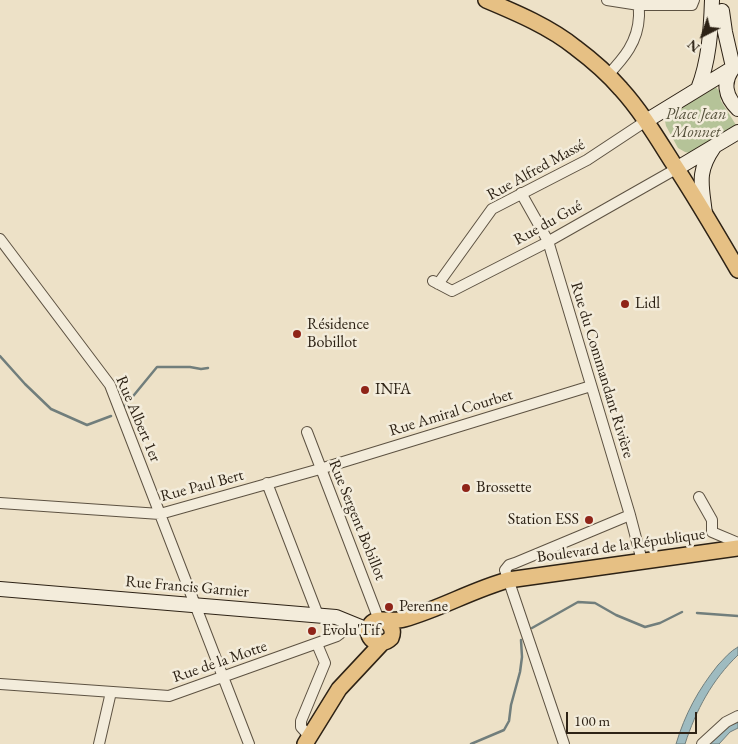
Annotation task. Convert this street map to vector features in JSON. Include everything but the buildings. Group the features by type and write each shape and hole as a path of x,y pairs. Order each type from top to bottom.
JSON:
{"main road":[{"path":"487,0 549,30 576,47 621,89 646,121 738,270"},
{"path":"698,89 704,73 708,51 712,0"},
{"path":"720,6 738,48"},
{"path":"720,6 734,67 727,77 727,94 731,102 738,109"},
{"path":"646,121 734,67"},
{"path":"676,169 738,132"},
{"path":"705,214 701,174 706,158 714,147"},
{"name":"Boulevard de la République","path":"379,631 489,585 508,580 738,548"},
{"name":"Rue Francis Garnier","path":"0,589 336,617 363,628 379,631"},
{"path":"307,740 339,689 356,671 379,631"}],"street":[{"path":"607,0 638,3 692,4 694,0"},
{"path":"607,76 619,64 634,41 638,27 638,3"},
{"name":"Rue Alfred Massé","path":"435,283 492,209 587,160 646,121"},
{"name":"Rue du Gué","path":"435,283 452,291 548,241 676,169"},
{"name":"Rue du Commandant Rivière","path":"521,193 548,241 642,561"},
{"name":"Rue Albert 1er","path":"0,239 110,385 249,744"},
{"name":"Rue Amiral Courbet","path":"320,469 591,386"},
{"name":"Rue Sergent Bobillot","path":"306,432 379,631"},
{"name":"Rue Paul Bert","path":"0,503 160,514 320,469"},
{"path":"267,483 316,610 316,615"},
{"path":"699,496 712,520 712,532 738,543"},
{"name":"Boulevard de la République","path":"508,580 506,570 509,566 630,515"},
{"path":"508,580 564,744"},
{"name":"Rue de la Motte","path":"0,684 169,696 340,635 346,621"},
{"path":"307,740 301,727 301,721 325,663 317,644"},
{"path":"100,744 111,692"},
{"path":"702,744 726,722 738,716"}],"green space":[{"name":"Place Jean Monnet","path":"716,87 721,101 736,125 690,153 685,152 678,148 666,126 666,117"}],"water":[{"path":"738,647 738,655 720,675 706,696 694,719 685,744 676,744 688,712 704,684 718,665"},
{"path":"738,720 738,728 730,732 719,744 708,744 728,725"}],"waterway":[{"path":"0,356 51,409 87,425 111,416"},
{"path":"125,406 157,367 208,368"},
{"path":"532,628 578,602 595,603 616,615 645,627 660,623 682,612"},
{"path":"697,613 738,616"},
{"path":"471,744 504,730 509,721 511,705 520,672 522,657 521,640"}],"place":[{"name":"Lidl","path":"625,304"},
{"name":"Résidence Bobillot","path":"297,334"},
{"name":"INFA","path":"365,390"},
{"name":"Brossette","path":"466,488"},
{"name":"Station ESS","path":"589,520"},
{"name":"Perenne","path":"389,607"},
{"name":"Evolu'Tif","path":"312,631"}]}
